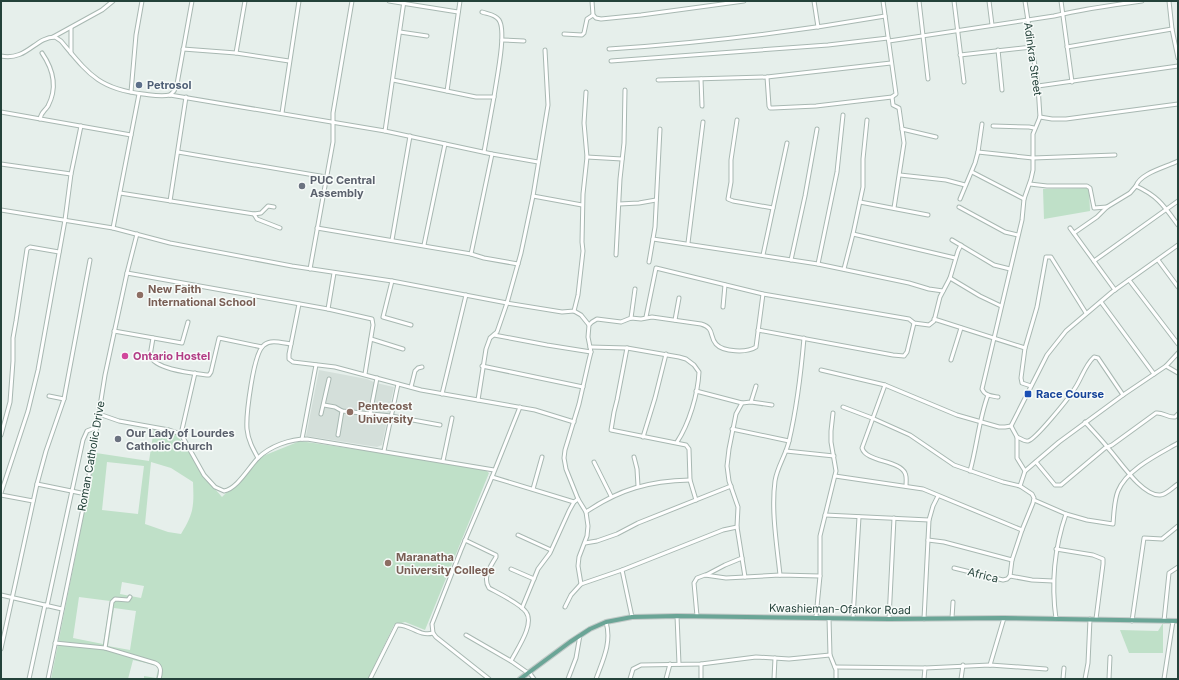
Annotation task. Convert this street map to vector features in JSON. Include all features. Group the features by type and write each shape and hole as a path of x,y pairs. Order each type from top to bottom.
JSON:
{"main road":[{"name":"Kwashieman-Ofankor Road","path":"520,679 580,635 606,622 632,617 696,616 889,619 1004,618 1178,621"}],"street":[{"path":"1,56 12,57 20,55 102,10 113,1"},
{"path":"131,92 136,35 142,1"},
{"path":"170,95 177,84 192,1"},
{"path":"236,53 245,1"},
{"path":"282,113 299,1"},
{"path":"310,269 333,142 333,122 352,1"},
{"path":"389,1 404,2 458,12"},
{"path":"446,91 460,1"},
{"path":"592,1 593,15"},
{"path":"593,15 596,18 601,19 617,18 744,1"},
{"path":"814,1 818,27"},
{"path":"767,77 770,108 816,106 892,98 896,94 883,1"},
{"path":"919,1 928,79"},
{"path":"954,1 964,82"},
{"path":"989,1 992,25"},
{"name":"Adinkra Street","path":"1025,1 1038,86 1040,117"},
{"path":"1061,1 1072,82"},
{"path":"611,61 828,45 923,36 1142,1"},
{"path":"1169,1 1172,29 1178,58"},
{"path":"385,131 404,2"},
{"path":"482,12 493,15 499,19 502,40 484,152"},
{"path":"564,34 582,35 584,33 588,17 593,15"},
{"path":"609,49 671,45 818,27 885,16"},
{"path":"71,28 71,53"},
{"path":"1067,47 1172,29"},
{"path":"400,32 427,36"},
{"path":"50,38 58,38 87,72 98,80 131,92 161,96 170,95 282,113 385,131 492,154 538,162"},
{"path":"502,40 524,41"},
{"path":"960,55 1032,47"},
{"path":"183,49 236,53 289,60"},
{"path":"478,400 482,366 486,349 490,338 494,335 500,324 507,303 518,264 533,196 548,105 545,50"},
{"path":"998,50 1002,90"},
{"path":"40,119 41,114 50,103 54,87 54,79 48,62 42,53"},
{"path":"658,80 767,77 891,63"},
{"path":"1038,86 1178,66"},
{"path":"701,79 702,106"},
{"path":"393,80 476,97 494,97"},
{"path":"616,255 618,204 624,143 625,90"},
{"path":"574,311 582,265 582,205 587,157 584,123 586,92"},
{"path":"113,228 139,94"},
{"path":"170,201 186,98"},
{"path":"892,98 893,104 899,108 904,143 894,208"},
{"path":"998,397 988,395 983,392 982,389 1024,210 1024,199 1030,184 1033,158 1033,134 1034,128 1040,117 1066,119 1178,104"},
{"path":"1,112 131,135"},
{"path":"818,264 836,180 843,115"},
{"path":"737,120 732,160 732,182 728,199 773,208"},
{"path":"844,269 863,187 863,159 867,120"},
{"path":"688,243 702,122"},
{"path":"960,199 965,184 972,172 978,152 982,124"},
{"path":"33,501 1,494 30,405 38,370 65,220 71,174 81,126"},
{"path":"993,126 1034,128"},
{"path":"649,262 653,239 660,129"},
{"path":"791,260 805,196 817,129"},
{"path":"902,129 936,137"},
{"path":"392,240 410,136"},
{"path":"763,255 787,143"},
{"path":"424,245 445,144"},
{"path":"178,152 326,178"},
{"path":"978,152 1033,158 1115,155"},
{"path":"471,254 492,154"},
{"path":"587,157 622,159"},
{"path":"1074,233 1093,220 1107,207 1130,193 1139,180 1178,161"},
{"path":"1,164 71,174"},
{"path":"972,172 1024,199"},
{"path":"900,176 937,179 965,184"},
{"path":"1030,184 1047,186 1087,186 1090,188 1094,208 1107,207"},
{"path":"1136,186 1154,196 1178,225"},
{"path":"120,193 254,214 261,213 268,206 274,207"},
{"path":"533,196 582,205"},
{"path":"618,204 639,203 656,200"},
{"path":"1094,261 1178,201"},
{"path":"860,202 928,215"},
{"path":"959,207 1004,232 1018,235"},
{"path":"1,210 113,228 194,248 310,269 392,281 562,312 574,311 581,315 589,326"},
{"path":"254,214 257,219 280,228"},
{"path":"317,228 424,245 518,264"},
{"path":"1070,228 1115,290"},
{"name":"Roman Catholic Drive","path":"48,679 86,494 100,414 105,375 137,234"},
{"path":"853,234 955,258"},
{"path":"653,239 688,243 818,264 909,283 929,290 943,291"},
{"path":"952,240 994,265 1010,269"},
{"path":"646,318 656,268 763,294 909,319 914,323 929,325 933,322 961,244"},
{"path":"1011,426 1054,345 1066,331 1115,290 1178,245"},
{"path":"1,435 7,418 11,397 12,338 16,322 27,249 30,247 59,252"},
{"path":"1031,386 1022,383 1021,381 1025,348 1037,307 1046,257 1051,257 1086,313"},
{"path":"1,649 37,484 46,451 64,399 90,260"},
{"path":"1158,260 1178,287"},
{"path":"127,273 328,309 372,319 371,339 365,374"},
{"path":"328,309 334,273"},
{"path":"950,278 980,296 1001,306"},
{"path":"1129,280 1178,344"},
{"path":"392,281 383,316 411,325"},
{"path":"723,307 725,285"},
{"path":"631,318 635,289"},
{"path":"581,584 578,566 581,551 588,531 586,512 578,499 566,469 564,458 583,387 590,350 588,337 589,326 594,320 621,322 631,318 641,319 652,317 675,320 705,326 710,330 717,345 739,352 750,350 756,348 763,294"},
{"path":"442,394 466,295"},
{"path":"675,320 679,298"},
{"path":"1101,302 1154,374"},
{"path":"299,304 289,357 293,362 335,366 398,384 442,394 545,412 574,422"},
{"path":"934,319 1025,348"},
{"path":"114,331 182,343 188,322"},
{"path":"758,330 904,356 907,352 914,323"},
{"path":"951,360 961,328"},
{"path":"494,335 547,345 590,350 627,348 666,354 686,359 697,368 699,377 687,423 677,442"},
{"path":"153,338 150,356 153,361 165,367 207,375 211,372 219,338 262,347"},
{"path":"780,576 774,492 776,474 789,441 799,393 804,338"},
{"path":"371,339 403,349"},
{"path":"258,458 249,439 247,419 252,375 264,344 271,342 291,344"},
{"path":"627,348 611,429 686,445 689,449 690,480 696,500"},
{"path":"1020,486 1025,471 1059,442 1123,395 1166,366 1178,353"},
{"path":"643,437 656,398 666,354"},
{"path":"1017,437 1029,441 1039,432 1074,391 1088,364 1094,357 1098,358 1123,395"},
{"path":"302,439 316,364"},
{"path":"482,366 583,387"},
{"path":"1166,366 1178,373"},
{"path":"411,387 417,368 422,367"},
{"path":"821,370 885,385 957,416 999,426 1011,426"},
{"path":"195,373 181,434 204,475 214,487 221,490 231,489 258,458 266,452 288,442 302,439 384,451 494,470"},
{"path":"370,414 377,378"},
{"path":"321,414 329,379"},
{"path":"384,451 398,384"},
{"path":"885,385 862,446 862,451 865,454 897,467 904,472 906,477 906,486"},
{"path":"751,402 756,386"},
{"path":"696,391 742,404 751,402 772,405"},
{"path":"970,471 976,449 980,421 988,395"},
{"path":"49,396 64,399"},
{"path":"742,404 736,414 732,429 727,466 731,486 738,507 737,527 745,577"},
{"path":"324,405 334,407 342,411 391,416 440,425"},
{"path":"489,679 439,640 433,633 432,624 520,407"},
{"path":"843,407 910,435 948,461 970,471 1020,486 1032,494 1034,500 1012,560 1010,576"},
{"path":"338,434 342,411"},
{"path":"816,617 820,576 820,536 835,476 834,456 831,442 833,412"},
{"path":"1036,462 1054,485 1061,485 1108,447 1156,413 1162,413 1172,418 1178,414"},
{"path":"100,414 119,421 169,430 181,434"},
{"path":"444,461 452,418"},
{"path":"1085,422 1130,474 1146,490 1158,496 1162,495 1178,484"},
{"path":"1011,426 1017,437 1017,458 1025,471"},
{"path":"29,679 85,433 90,429 97,428"},
{"path":"732,429 789,441"},
{"path":"1034,500 1066,514 1087,520 1113,524 1118,491 1130,474 1178,443"},
{"path":"786,451 834,456"},
{"path":"634,457 637,469 638,486"},
{"path":"533,489 542,458"},
{"path":"594,462 611,496"},
{"path":"835,476 923,489 1022,530"},
{"path":"492,477 574,502"},
{"path":"586,512 611,496 638,486 661,482 690,480"},
{"path":"37,484 86,494"},
{"path":"585,543 611,536 638,523 731,486"},
{"path":"924,619 929,520 938,496"},
{"path":"522,608 542,563 548,556 574,502 578,499"},
{"path":"1056,619 1053,599 1053,581 1056,549 1066,514"},
{"path":"826,515 929,520"},
{"path":"853,618 859,517"},
{"path":"889,619 894,518"},
{"path":"1132,621 1144,538 1162,539 1178,526"},
{"path":"565,607 571,595 581,584 622,570 723,530 737,527"},
{"path":"518,536 550,550"},
{"path":"465,540 496,555 486,577 487,586 522,608 527,613 529,621 527,630 512,661"},
{"path":"928,540 944,542 1012,560"},
{"path":"1056,549 1093,555 1103,559 1096,620"},
{"path":"696,616 694,586 697,578 742,558"},
{"path":"1164,621 1169,573 1178,567"},
{"name":"Africa","path":"954,568 1003,580 1010,576 1032,580 1053,581"},
{"path":"511,569 534,579"},
{"path":"622,570 632,617"},
{"path":"705,575 726,578 820,576"},
{"path":"1,595 62,609"},
{"path":"105,648 112,602 115,599 128,600 130,597"},
{"path":"952,618 953,602"},
{"path":"677,616 679,664"},
{"path":"829,618 830,654 835,667 836,679"},
{"path":"990,664 1004,618"},
{"path":"1085,679 1088,663 1090,619"},
{"path":"1164,679 1173,621"},
{"path":"596,679 607,649 608,635 606,622"},
{"path":"370,679 390,637 398,626 406,626 424,634 433,633"},
{"path":"466,635 512,661 529,673 534,679"},
{"path":"568,679 576,658 580,635"},
{"path":"55,643 105,648 158,664 161,669 159,679"},
{"path":"630,679 633,669 638,665 701,664 756,657 789,659 830,654"},
{"path":"1109,679 1110,657"},
{"path":"774,679 775,658"},
{"path":"666,679 670,664"},
{"path":"701,664 701,679"},
{"path":"835,667 925,668 990,664 1046,669"},
{"path":"961,679 963,665"},
{"path":"924,679 925,668"},
{"path":"1063,679 1064,668"}],"shaded area":[{"name":"Pentecost University","path":"319,370 367,379 376,383 394,387 382,445 377,447 306,436"}],"green space":[{"path":"1089,188 1090,211 1044,219 1043,189"},
{"path":"154,429 176,434 192,455 202,474 222,497 263,456 300,441 483,468 489,473 425,630 405,622 394,625 368,679 144,679 144,676 156,678 159,666 133,660 128,679 51,679 96,453 149,461","holes":["107,462 144,466 138,514 102,510","151,462 171,468 193,482 191,515 181,534 168,532 145,524","122,582 144,586 141,598 120,594","79,597 110,601 103,644 73,638","114,608 136,611 130,650 108,646"]},
{"path":"1163,623 1163,653 1129,653 1120,630 1158,631"}],"place":[{"name":"Petrosol","path":"139,85"},
{"name":"PUC Central Assembly","path":"302,186"},
{"name":"New Faith International School","path":"140,295"},
{"name":"Ontario Hostel","path":"125,356"},
{"name":"Race Course","path":"1028,394"},
{"name":"Pentecost University","path":"350,412"},
{"name":"Our Lady of Lourdes Catholic Church","path":"118,439"},
{"name":"Maranatha University College","path":"388,563"}]}
